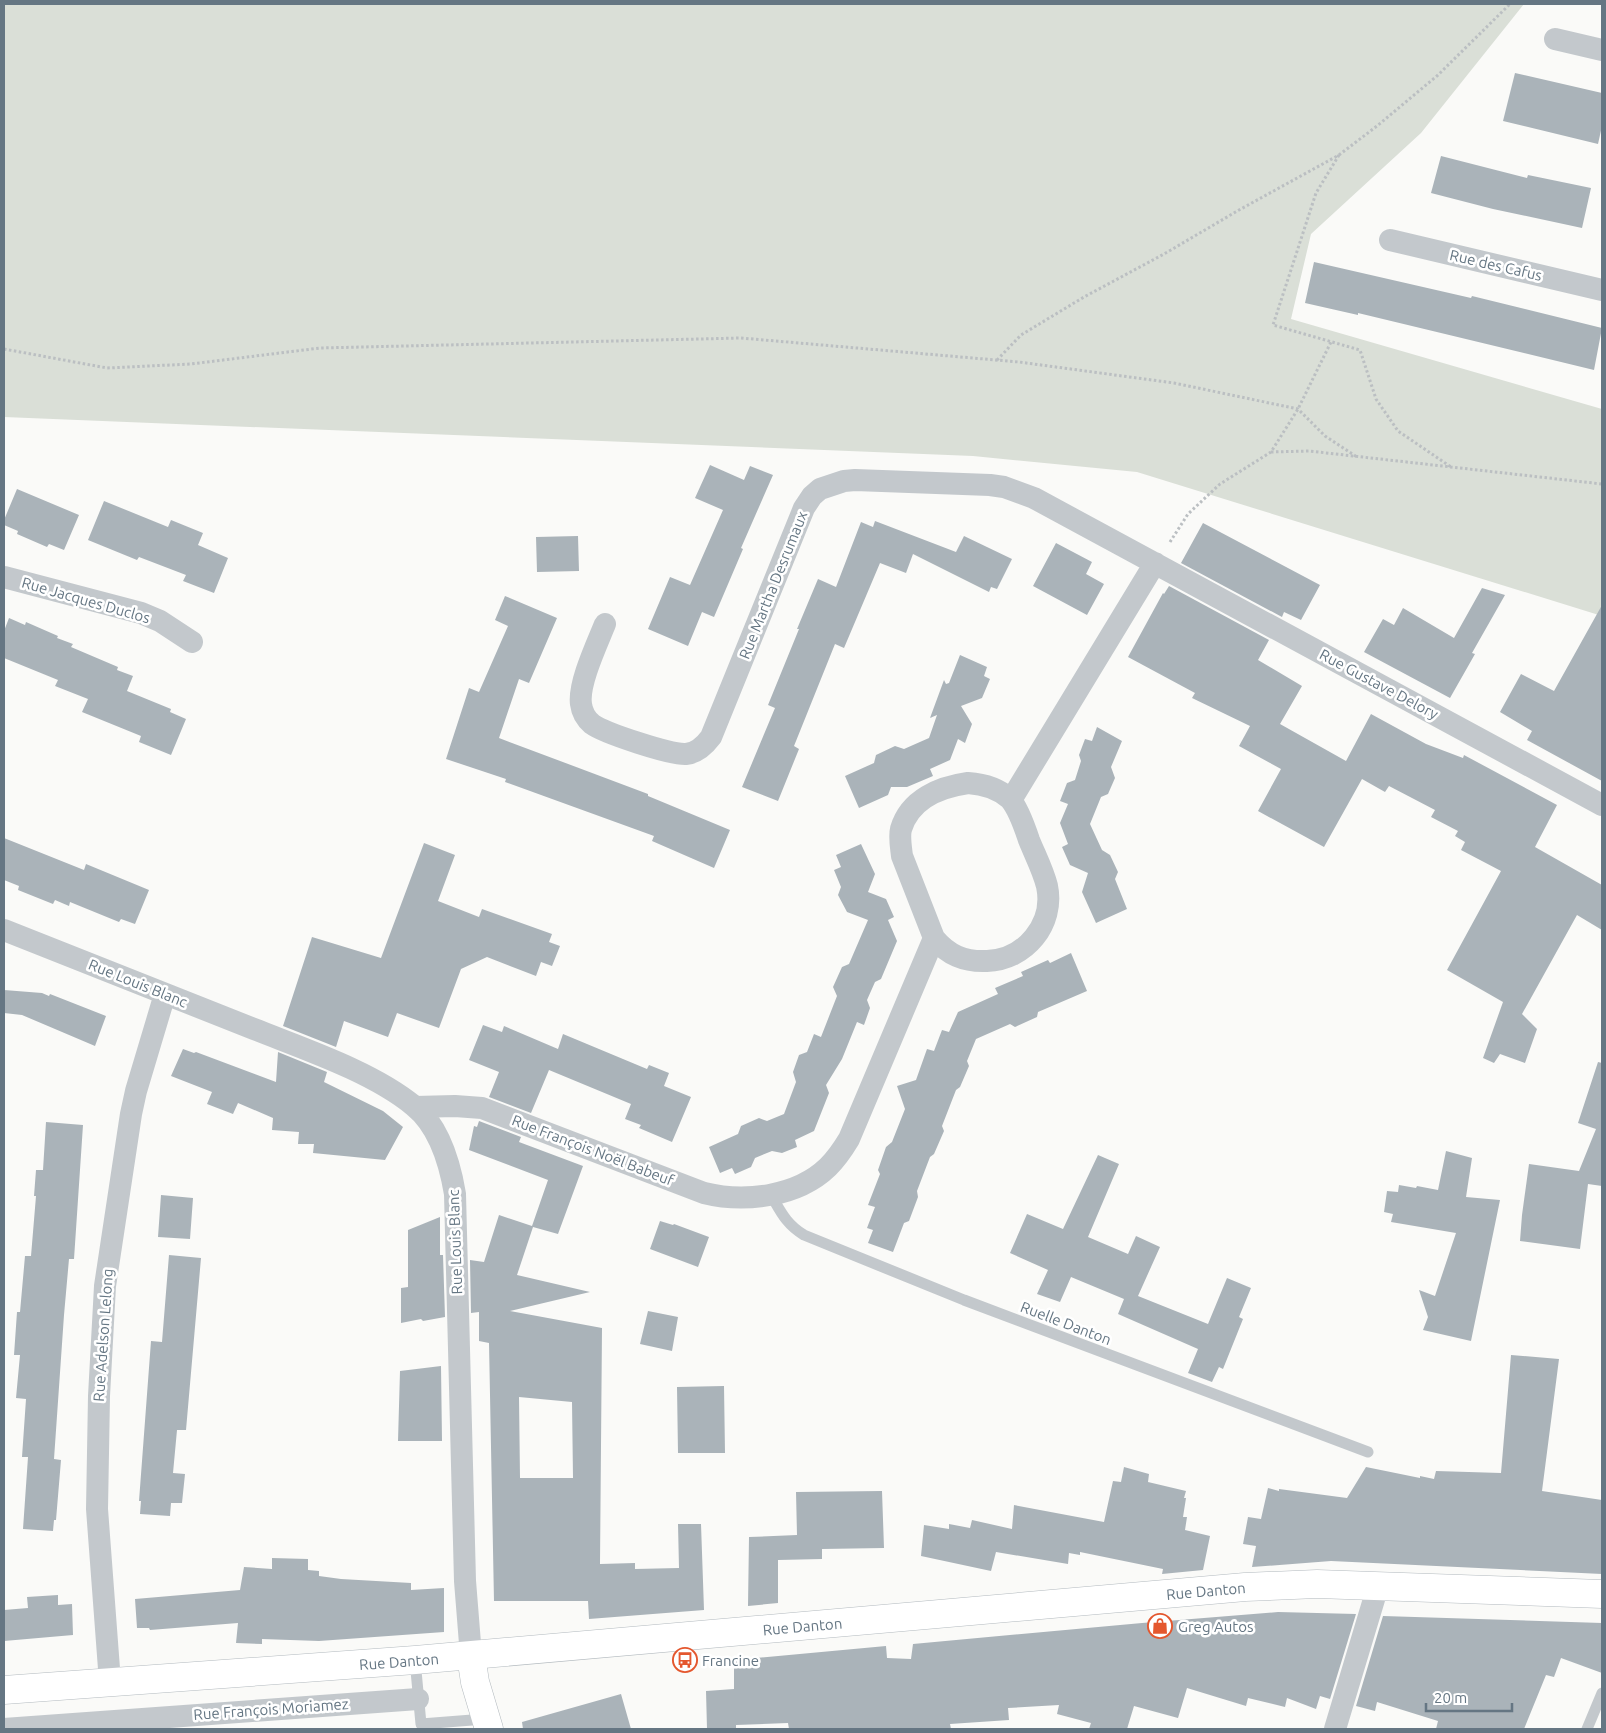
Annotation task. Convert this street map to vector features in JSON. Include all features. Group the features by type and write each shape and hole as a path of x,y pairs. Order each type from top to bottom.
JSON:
{"street":[{"path":"1555,39 1602,50"},
{"name":"Rue des Cafus","path":"1390,240 1602,290"},
{"name":"Rue Martha Desrumaux","path":"605,624 581,694 581,705 584,715 596,727 658,750 687,754 705,745 711,737 804,508 812,496 820,489 831,484 855,480 1004,487 1034,498 1155,563"},
{"path":"1011,800 1155,563"},
{"name":"Rue Gustave Delory","path":"1155,563 1602,805"},
{"name":"Rue Jacques Duclos","path":"4,577 141,613 160,621 192,642"},
{"path":"968,783 982,784 994,788 1011,800 1022,822 1047,888 1046,917 1033,942 1008,957 992,961 978,962 952,955 934,938 902,856 901,830 914,806 938,790 968,783"},
{"name":"Rue Louis Blanc","path":"4,930 358,1072 392,1091 415,1107 426,1118 441,1145 452,1178 455,1194 465,1581 471,1656"},
{"name":"Rue François Noël Babeuf","path":"415,1107 456,1106 482,1108 704,1193 734,1198 770,1195 787,1190 817,1176 828,1167 849,1139 934,938"},
{"name":"Rue Adelson Lelong","path":"110,1682 97,1484 99,1396 105,1286 131,1114 165,994"},
{"name":"Rue Danton","path":"4,1690 471,1656 1245,1587 1317,1584 1602,1594"},
{"path":"1335,1729 1378,1586"},
{"path":"471,1656 475,1682 487,1724"},
{"name":"Rue François Moriamez","path":"4,1729 418,1698"}],"lane":[{"name":"Ruelle Danton","path":"770,1195 786,1220 795,1229 804,1234 964,1300 1368,1452"},
{"path":"414,1660 419,1727 487,1724"},
{"path":"1586,1729 1602,1693"}],"path":[{"path":"996,360 1021,335 1084,297 1164,254 1339,154 1377,126 1438,75 1510,4"},
{"path":"1339,154 1316,193 1273,325 1360,350 1376,399 1398,431 1451,467"},
{"path":"4,349 107,368 191,364 320,348 740,338 996,360 1174,383 1298,409 1325,436 1356,457"},
{"path":"1155,563 1188,514 1220,484 1271,452 1298,409 1331,342"},
{"path":"1271,452 1309,451 1602,484"}],"shaded area":[{"path":"4,4 1524,4 1421,133 1311,234 1291,319 1602,409 1602,616 1137,472 973,456 4,417"}],"building":[{"path":"1515,73 1602,93 1602,126 1598,144 1503,121"},
{"path":"1441,156 1527,178 1528,175 1591,188 1582,228 1493,209 1431,193"},
{"path":"1314,262 1471,298 1472,296 1602,328 1594,370 1358,313 1358,315 1305,303"},
{"path":"710,465 744,480 750,466 773,475 741,548 743,549 714,617 702,612 688,646 648,629 670,577 690,585 723,510 695,498"},
{"path":"17,489 79,515 64,550 49,544 47,547 17,534 18,531 4,525 4,520"},
{"path":"104,501 168,527 171,520 203,533 198,545 228,558 214,593 183,581 186,575 139,557 137,560 88,540"},
{"path":"875,521 956,552 964,536 1012,559 997,589 991,587 989,592 913,554 906,573 880,563 844,648 835,644 794,746 799,749 778,801 742,787 775,708 768,705 818,579 836,587 861,522 873,527"},
{"path":"1203,523 1320,585 1301,620 1284,612 1282,617 1181,563"},
{"path":"578,536 579,571 537,572 536,537"},
{"path":"1056,543 1092,562 1086,574 1104,584 1087,615 1033,586"},
{"path":"1169,586 1269,640 1258,660 1302,686 1280,724 1346,761 1371,714 1426,744 1463,758 1464,755 1557,805 1535,847 1602,885 1602,930 1577,915 1522,1014 1537,1029 1525,1063 1500,1054 1494,1063 1483,1058 1503,1002 1447,970 1501,871 1461,850 1465,842 1455,836 1458,831 1431,817 1435,810 1389,786 1385,792 1362,779 1324,847 1258,811 1281,769 1239,746 1250,726 1192,698 1195,693 1128,657 1163,593"},
{"path":"1482,588 1505,595 1472,653 1475,654 1450,698 1364,652 1383,619 1394,625 1403,608 1454,638"},
{"path":"505,596 557,618 529,683 519,679 499,738 648,794 648,796 730,830 714,868 652,841 654,836 505,782 506,779 446,759 469,688 479,692 508,626 495,620"},
{"path":"1602,605 1602,781 1527,740 1532,731 1500,712 1521,674 1554,691"},
{"path":"9,618 25,625 26,622 58,636 57,638 73,644 71,647 118,667 117,670 133,676 127,691 171,709 170,712 186,719 171,755 139,742 141,736 82,712 88,699 55,686 58,680 4,658 4,631"},
{"path":"960,655 987,667 984,676 990,679 982,698 961,706 972,724 965,743 958,739 950,760 930,769 933,776 907,787 891,787 888,795 859,808 845,776 874,763 876,755 895,746 904,749 929,738 937,715 930,718 944,680 946,684 949,683"},
{"path":"1097,727 1122,741 1111,767 1115,778 1108,794 1101,797 1090,824 1102,850 1110,855 1118,872 1115,879 1127,909 1096,923 1082,892 1088,873 1070,865 1062,847 1068,844 1060,823 1068,804 1060,801 1067,783 1075,780 1081,761 1079,755 1085,739 1092,741"},
{"path":"4,838 84,870 86,864 149,890 135,924 121,919 119,922 70,902 69,906 55,900 53,904 18,890 19,886 4,880"},
{"path":"424,843 455,855 438,901 479,917 482,909 552,934 549,942 560,946 552,966 541,962 536,976 487,957 461,969 439,1028 397,1013 388,1037 344,1021 336,1047 283,1026 312,937 381,958"},
{"path":"861,844 875,874 868,892 886,899 894,917 888,920 897,941 881,979 875,982 867,1000 870,1008 864,1025 857,1022 842,1059 826,1085 829,1093 814,1131 795,1140 797,1147 782,1153 772,1151 755,1158 751,1167 735,1174 732,1168 720,1173 709,1147 738,1134 741,1126 759,1118 767,1121 784,1114 796,1082 793,1072 799,1055 807,1052 814,1034 821,1037 837,996 833,987 842,967 849,964 868,920 847,912 838,895 841,887 834,870 841,867 836,855"},
{"path":"1071,953 1087,991 1038,1012 1037,1017 1015,1027 1010,1024 976,1039 967,1061 969,1066 960,1087 956,1090 942,1126 944,1131 934,1154 930,1157 917,1191 918,1197 909,1221 904,1223 893,1252 868,1243 873,1230 867,1228 875,1207 868,1205 880,1174 878,1170 886,1147 892,1142 905,1109 897,1086 916,1080 927,1049 934,1051 942,1030 949,1032 958,1012 998,994 995,988 1023,976 1021,972 1048,960 1050,963"},
{"path":"4,990 42,993 49,996 50,994 106,1016 95,1046 22,1015 4,1013"},
{"path":"483,1025 502,1032 504,1026 558,1049 563,1034 647,1069 649,1065 669,1073 664,1086 691,1097 672,1142 639,1128 641,1125 625,1119 631,1104 549,1070 531,1113 489,1097 499,1072 469,1060"},
{"path":"183,1049 196,1052 276,1082 278,1052 327,1072 324,1082 383,1111 403,1127 385,1160 313,1153 314,1144 298,1144 299,1132 272,1130 273,1118 238,1103 233,1114 207,1104 212,1092 171,1076"},
{"path":"1598,1062 1602,1063 1602,1186 1588,1184 1580,1249 1520,1241 1529,1164 1579,1171 1596,1129 1578,1123"},
{"path":"479,1121 521,1137 519,1142 583,1166 558,1234 533,1227 517,1275 590,1292 510,1311 602,1328 600,1564 635,1563 635,1569 679,1568 678,1524 701,1524 704,1610 589,1619 588,1601 494,1601 489,1343 479,1341 479,1312 471,1313 470,1260 484,1262 499,1215 532,1226 548,1180 469,1150 474,1126 477,1127","holes":["519,1397 572,1402 573,1478 520,1478"]},
{"path":"46,1122 83,1125 74,1259 69,1259 64,1315 54,1459 61,1460 56,1520 54,1520 53,1531 23,1529 28,1457 22,1457 26,1399 16,1398 20,1355 14,1355 17,1312 20,1312 25,1256 31,1256 36,1196 34,1196 36,1170 43,1170"},
{"path":"1446,1151 1472,1158 1466,1197 1500,1200 1471,1341 1423,1330 1428,1317 1419,1290 1435,1296 1456,1233 1391,1222 1393,1214 1384,1212 1387,1191 1398,1192 1399,1185 1438,1190"},
{"path":"1098,1155 1119,1164 1088,1237 1128,1254 1136,1236 1160,1247 1138,1296 1208,1324 1227,1278 1251,1288 1239,1317 1243,1319 1223,1369 1219,1367 1212,1382 1188,1373 1198,1349 1118,1314 1124,1299 1071,1277 1060,1302 1037,1294 1048,1270 1010,1253 1027,1214 1063,1229"},
{"path":"161,1195 193,1198 190,1239 158,1237"},
{"path":"440,1217 440,1255 443,1255 445,1317 401,1323 401,1288 408,1287 408,1230"},
{"path":"660,1221 709,1237 698,1267 650,1249"},
{"path":"169,1255 201,1258 186,1430 177,1430 173,1473 185,1474 182,1503 171,1503 170,1516 140,1514 141,1501 139,1501 151,1341 162,1342"},
{"path":"648,1311 678,1317 672,1351 640,1344"},
{"path":"1511,1355 1559,1359 1542,1491 1602,1500 1602,1574 1331,1561 1252,1567 1256,1546 1243,1544 1248,1517 1261,1519 1268,1488 1279,1491 1279,1489 1347,1498 1366,1467 1434,1479 1436,1471 1501,1473"},
{"path":"441,1366 442,1441 398,1441 400,1371"},
{"path":"724,1386 725,1453 678,1453 677,1387"},
{"path":"1124,1467 1149,1474 1148,1482 1186,1491 1183,1517 1187,1517 1185,1530 1210,1536 1203,1570 1162,1574 1163,1569 1080,1552 1080,1555 1069,1553 1068,1564 996,1552 991,1571 921,1556 924,1525 949,1529 949,1524 970,1528 972,1520 1012,1529 1014,1505 1104,1522 1113,1481 1121,1482"},
{"path":"882,1491 884,1548 822,1549 822,1559 778,1560 778,1603 748,1606 749,1537 797,1535 796,1492"},
{"path":"272,1558 308,1559 308,1570 319,1571 319,1576 411,1583 411,1590 444,1588 444,1632 319,1641 262,1639 262,1644 236,1643 238,1623 150,1630 149,1628 137,1628 135,1599 240,1590 244,1567 272,1569"},
{"path":"58,1595 58,1605 72,1604 73,1635 4,1641 4,1610 28,1608 27,1597"},
{"path":"1278,1612 1356,1614 1330,1699 1320,1696 1316,1709 1287,1698 1285,1707 1248,1698 1246,1706 1187,1688 1178,1718 1134,1706 1127,1729 1089,1729 1091,1723 1057,1714 1059,1705 1008,1708 1009,1720 950,1724 951,1729 789,1729 788,1723 736,1725 736,1729 707,1729 706,1691 734,1689 734,1660 886,1646 887,1658 911,1659 913,1644"},
{"path":"1383,1616 1602,1623 1602,1673 1561,1658 1554,1677 1546,1675 1524,1729 1436,1729 1438,1721 1377,1702 1375,1711 1356,1706"},
{"path":"621,1694 631,1729 523,1729 522,1722"}],"place":[{"name":"Greg Autos","path":"1160,1626"},
{"name":"Francine","path":"685,1660"}]}
